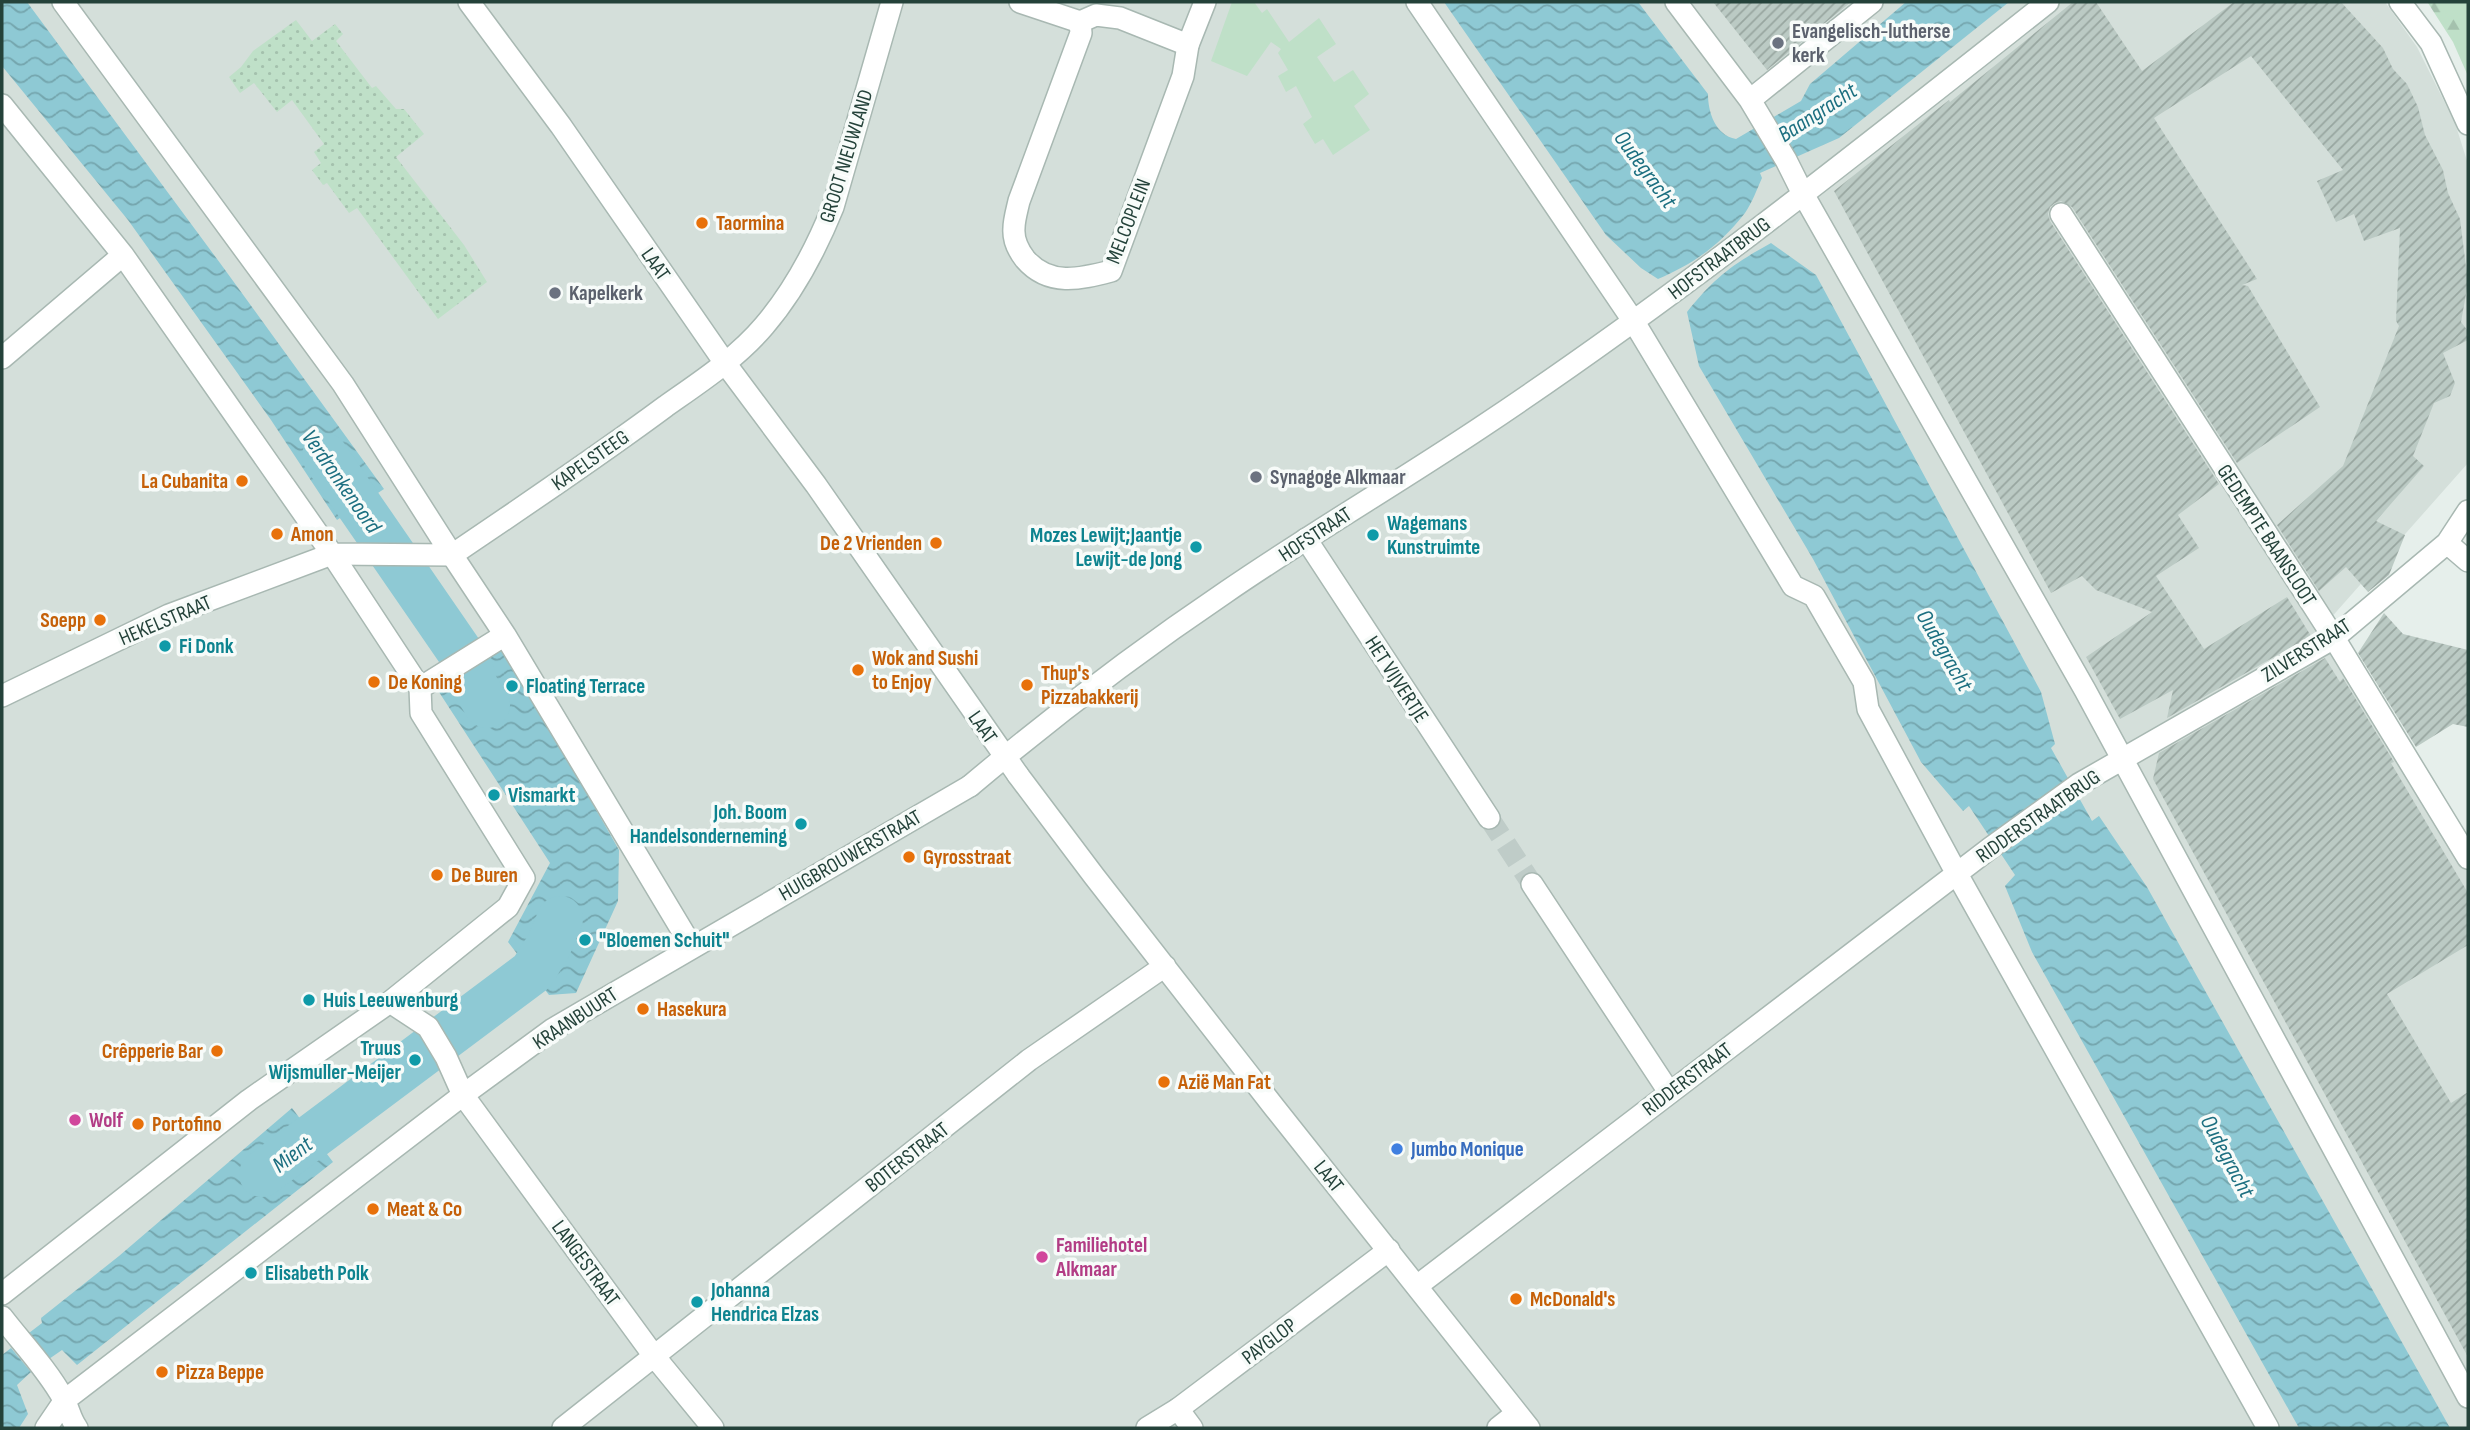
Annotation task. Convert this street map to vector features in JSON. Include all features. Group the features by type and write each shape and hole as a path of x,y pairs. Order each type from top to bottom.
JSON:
{"street":[{"path":"63,2 343,384 505,635 692,947"},
{"name":"GROOT NIEUWLAND","path":"725,363 764,327 800,275 820,240 833,207 892,2"},
{"path":"1020,2 1080,22 1096,15 1120,18 1188,45"},
{"name":"MELCOPLEIN","path":"1080,22 1081,33 1019,201 1013,229 1018,250 1033,268 1051,278 1076,280 1111,271 1183,76 1188,45 1205,2"},
{"path":"1417,2 1634,322 1793,586 1814,596 1864,682 1868,709 1957,874 2268,1428"},
{"path":"1676,2 1750,100 1786,160 2085,691 2120,760 2468,1397"},
{"path":"1750,100 1872,2"},
{"path":"1803,194 2048,2"},
{"path":"2400,2 2431,43 2468,124"},
{"name":"LAAT","path":"472,3 725,363 816,485 1004,757 1274,1107 1523,1421"},
{"path":"2,105 123,255 426,685 421,713 524,878 508,907 390,1002 249,1100 2,1294"},
{"name":"HOFSTRAATBRUG","path":"1634,322 1803,194"},
{"name":"GEDEMPTE BAANSLOOT","path":"2061,215 2334,638 2468,858"},
{"path":"2,358 123,255"},
{"name":"HOFSTRAAT","path":"1004,757 1148,646 1306,539 1479,429 1634,322"},
{"name":"KAPELSTEEG","path":"452,555 635,429 725,363"},
{"name":"ZILVERSTRAAT","path":"2120,760 2334,638 2447,542 2468,511"},
{"name":"HET VIJVERTJE","path":"1306,539 1489,818"},
{"path":"2447,542 2468,561"},
{"path":"332,554 452,555"},
{"name":"HEKELSTRAAT","path":"2,696 169,615 332,554"},
{"path":"426,685 505,635"},
{"name":"HUIGBROUWERSTRAAT","path":"692,947 970,786 1004,757"},
{"name":"RIDDERSTRAATBRUG","path":"1957,874 2079,784 2120,760"},
{"name":"RIDDERSTRAAT","path":"1418,1286 1957,874"},
{"path":"1532,884 1669,1092"},
{"name":"KRAANBUURT","path":"463,1095 553,1029 692,947"},
{"name":"BOTERSTRAAT","path":"563,1428 1029,1060 1165,966"},
{"name":"LANGESTRAAT","path":"390,1002 428,1027 446,1057 463,1095 654,1356 713,1428"},
{"path":"46,1428 59,1392 463,1095"},
{"name":"PAYGLOP","path":"1147,1428 1178,1409 1389,1250"},
{"path":"7,1324 59,1392 77,1428"},
{"path":"1178,1409 1192,1428"},
{"path":"1497,1428 1523,1421"}],"shaded area":[{"path":"2,2 2385,2 2417,47 2455,123 2468,164 2468,463 2329,620 2468,852 2468,1428 2,1428"}],"green space":[{"path":"1232,2 1254,2 1262,13 1267,9 1289,42 1319,18 1336,44 1317,57 1334,82 1353,70 1369,94 1354,106 1370,130 1333,155 1323,139 1315,144 1303,124 1312,117 1296,86 1286,92 1278,76 1288,70 1278,53 1281,49 1271,42 1247,76 1211,61"},
{"path":"2424,2 2468,2 2468,76 2453,42 2428,3"},
{"path":"296,20 312,41 335,24 343,34 336,41 372,88 376,86 396,109 404,109 424,134 396,157 464,245 487,282 438,319 357,208 349,213 327,183 323,185 312,170 321,163 314,152 324,144 292,100 277,112 254,83 240,93 229,77 253,51"}],"water":[{"path":"2,2 27,2 384,489 337,520 271,420 128,220 2,66"},
{"path":"1444,2 1638,2 1708,94 1711,115 1718,128 1736,139 1801,101 1810,84 1906,2 2009,2 1839,138 1760,173 1762,178 1750,205 1726,235 1695,260 1658,279 1641,268 1606,235"},
{"name":"Oudegracht","path":"1771,243 1816,275 2041,692 2055,744 2051,748 2092,821 2099,816 2147,887 2450,1428 2299,1428 2032,952 2005,886 2015,875 1969,806 1963,811 1921,762 1813,559 1699,366 1687,312 1725,272"},
{"path":"499,639 619,850 618,901 576,993 549,995 508,942 550,863 437,689"},
{"path":"292,1108 333,1162 77,1365 62,1350 49,1359 29,1333 42,1323 41,1318 119,1256"},
{"path":"11,1348 31,1372 17,1385 28,1414 19,1428 2,1428 2,1355"}],"building":[{"name":"Evangelisch-lutherse kerk","path":"1713,2 1851,2 1767,70"},
{"path":"2073,2 2096,2 2142,71 2234,2 2341,2 2383,48 2393,69 2407,84 2460,219 2468,283 2461,322 2468,331 2468,340 2443,353 2455,383 2450,396 2434,403 2413,456 2424,466 2376,521 2405,535 2389,575 2368,592 2346,567 2319,591 2277,525 2343,466 2399,326 2396,321 2400,228 2364,241 2354,214 2336,222 2317,181 2343,170 2251,56 2154,118 2257,279 2242,285 2248,286 2320,407 2237,463 2072,207 2061,201 2050,207 2050,221 2219,484 2178,515 2199,548 2156,576 2204,649 2287,597 2311,636 2167,718 2173,690 2120,719 2086,657 2152,612 2096,590 2082,576 2051,593 1834,191 1949,100 1950,102"},
{"path":"2384,613 2403,634 2468,650 2468,727 2453,724 2416,747 2358,653"},
{"path":"2325,658 2340,682 2343,678 2468,893 2468,945 2387,994 2451,1103 2468,1092 2468,1357 2153,779 2159,753"}],"waterway":[{"name":"Verdronkenoord","path":"325,456 469,665 475,686 487,705"},
{"name":"Mient","path":"262,1174 532,972 548,947 560,919"}],"tunnel":[{"path":"1489,818 1532,884"}],"place":[{"name":"Evangelisch-lutherse kerk","path":"1778,43"},
{"name":"Taormina","path":"702,223"},
{"name":"Kapelkerk","path":"555,293"},
{"name":"Synagoge Alkmaar","path":"1256,477"},
{"name":"La Cubanita","path":"242,481"},
{"name":"Amon","path":"277,534"},
{"name":"Wagemans Kunstruimte","path":"1373,535"},
{"name":"De 2 Vrienden","path":"936,543"},
{"name":"Mozes Lewijt;Jaantje Lewijt-de Jong","path":"1196,547"},
{"name":"Soepp","path":"100,620"},
{"name":"Fi Donk","path":"165,646"},
{"name":"Wok and Sushi to Enjoy","path":"858,670"},
{"name":"De Koning","path":"374,682"},
{"name":"Thup's Pizzabakkerij","path":"1027,685"},
{"name":"Floating Terrace","path":"512,686"},
{"name":"Vismarkt","path":"494,795"},
{"name":"Joh. Boom Handelsonderneming","path":"801,824"},
{"name":"Gyrosstraat","path":"909,857"},
{"name":"De Buren","path":"437,875"},
{"name":"\"Bloemen Schuit\"","path":"585,940"},
{"name":"Huis Leeuwenburg","path":"309,1000"},
{"name":"Hasekura","path":"643,1009"},
{"name":"Crêpperie Bar","path":"217,1051"},
{"name":"Truus Wijsmuller-Meijer","path":"415,1060"},
{"name":"Azië Man Fat","path":"1164,1082"},
{"name":"Wolf","path":"75,1120"},
{"name":"Portofino","path":"138,1124"},
{"name":"Jumbo Monique","path":"1397,1149"},
{"name":"Meat & Co","path":"373,1209"},
{"name":"Familiehotel Alkmaar","path":"1042,1257"},
{"name":"Elisabeth Polk","path":"251,1273"},
{"name":"McDonald's","path":"1516,1299"},
{"name":"Johanna Hendrica Elzas","path":"697,1302"},
{"name":"Pizza Beppe","path":"162,1372"}],"water label":[{"name":"Baangracht","path":"1817,112"}]}
